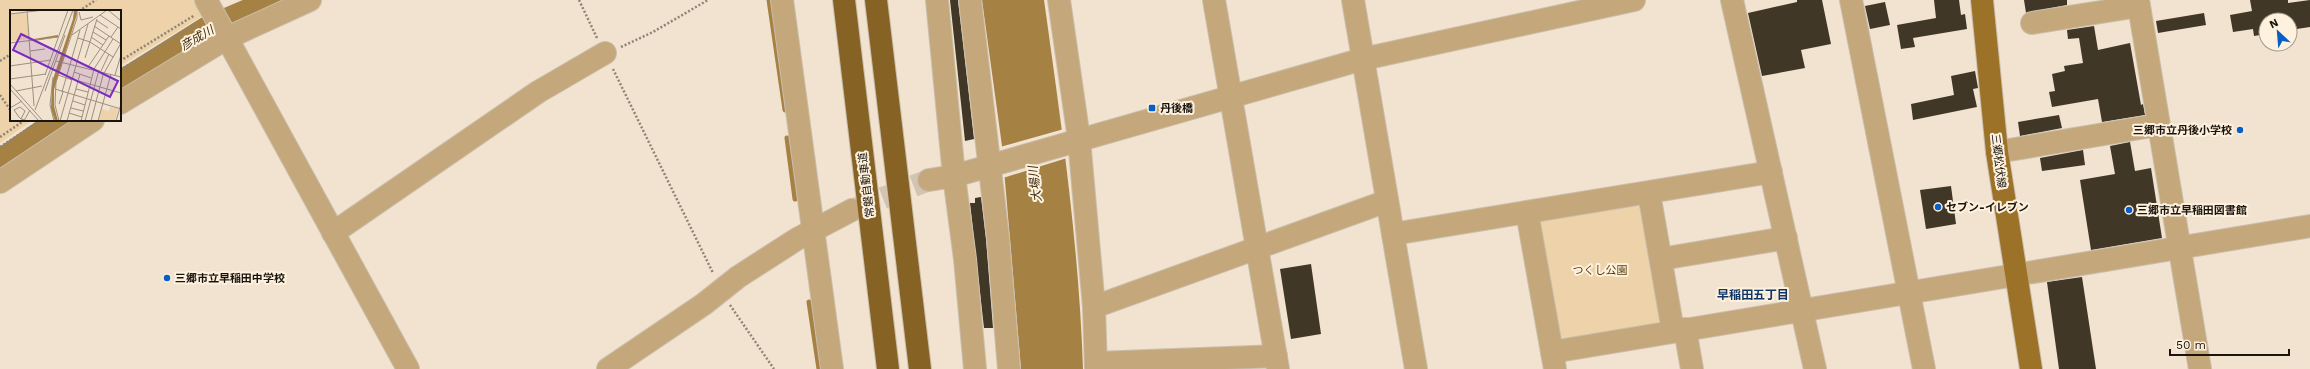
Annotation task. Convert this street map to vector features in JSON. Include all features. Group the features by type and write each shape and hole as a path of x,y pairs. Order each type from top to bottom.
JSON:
{"highway":[{"name":"常磐自動車道","path":"844,0 888,369"},
{"path":"876,0 920,369"}],"main road":[{"name":"三郷松伏線","path":"1982,0 1997,152 2031,369"}],"street":[{"path":"121,102 215,19 310,0"},
{"path":"782,0 832,369"},
{"path":"937,0 954,176 965,259 975,369"},
{"path":"970,0 993,164 1009,369"},
{"path":"1059,0 1094,307 1096,366 1277,362 1214,0"},
{"path":"1353,0 1416,369"},
{"path":"929,187 954,176 993,164 1363,59 1610,2 1634,0"},
{"path":"1732,0 1815,369"},
{"path":"1851,0 1924,369"},
{"path":"2032,23 2139,3 2158,125 2200,369"},
{"path":"215,19 408,369"},
{"path":"333,233 538,92 606,53"},
{"path":"0,182 92,121"},
{"path":"1997,152 2158,125"},
{"path":"1393,234 1771,172"},
{"path":"1649,193 1661,259 1679,330 1692,369"},
{"path":"1094,307 1387,201"},
{"path":"1527,212 1553,360 1679,330 2310,226"},
{"path":"608,369 721,289 797,239 852,217"},
{"path":"1661,259 1786,238"}],"path":[{"path":"81,10 96,0"},
{"path":"579,0 721,289 774,369"},
{"path":"606,53 653,32 708,0"},
{"path":"121,61 215,19"},
{"path":"121,69 215,19"},
{"path":"0,61 10,55"},
{"path":"0,95 10,110"},
{"path":"0,137 23,121"},
{"path":"0,147 39,121"}],"green space":[{"path":"0,0 195,0 204,15 121,65 121,10 10,10 10,121 32,121 0,143"},
{"name":"つくし公園","path":"1644,200 1665,323 1556,342 1535,217"}],"water":[{"name":"大場川","path":"982,0 1044,0 1063,138 1078,276 1083,369 1021,369 1002,146"}],"pier":[{"path":"1064,129 1067,158 1003,178 1000,147"}],"building":[{"path":"950,0 958,0 974,139 965,141"},
{"path":"1797,0 1822,0 1831,44 1801,50 1805,68 1762,76 1748,13 1797,2"},
{"path":"1934,0 1959,0 1961,15 1965,14 1967,29 1913,38 1915,47 1901,49 1897,25 1936,18"},
{"path":"2024,0 2067,0 2067,5 2026,13"},
{"path":"2250,0 2288,0 2288,3 2310,0 2310,27 2298,29 2298,12 2258,12 2258,35 2254,36 2253,29 2233,32 2230,15 2252,11"},
{"path":"1885,2 1890,25 1870,29 1865,6"},
{"path":"2204,13 2206,25 2158,33 2156,21"},
{"path":"2094,26 2098,50 2130,43 2141,105 2143,104 2145,115 2102,122 2098,99 2052,107 2049,92 2055,91 2052,74 2065,71 2064,66 2083,63 2079,38 2068,39 2067,30"},
{"path":"1975,71 1978,88 1973,89 1977,107 1913,120 1911,104 1954,95 1951,76"},
{"path":"2059,115 2062,128 2020,136 2018,122"},
{"path":"2130,142 2135,171 2151,168 2162,238 2091,250 2080,180 2115,174 2110,146"},
{"path":"2083,150 2085,165 2042,171 2040,158"},
{"name":"セブン-イレブン","path":"1951,186 1956,224 1926,229 1920,190"},
{"path":"981,197 993,328 984,328 970,203 975,203 975,198"},
{"path":"1311,264 1321,334 1291,339 1280,269"},
{"path":"2082,277 2096,369 2059,369 2047,282"}],"waterway":[{"name":"彦成川","path":"121,85 209,30 280,0"},
{"path":"769,0 785,110"},
{"name":"彦成川","path":"0,164 63,121"},
{"path":"787,138 795,199"},
{"path":"809,302 819,369"}],"tunnel":[{"path":"852,210 929,180"}],"place":[{"name":"丹後橋","path":"1152,108"},
{"name":"三郷市立丹後小学校","path":"2240,130"},
{"name":"セブン-イレブン","path":"1938,207"},
{"name":"三郷市立早稲田図書館","path":"2129,210"},
{"name":"三郷市立早稲田中学校","path":"167,278"}],"district":[{"name":"早稲田五丁目","path":"1753,295"}]}
